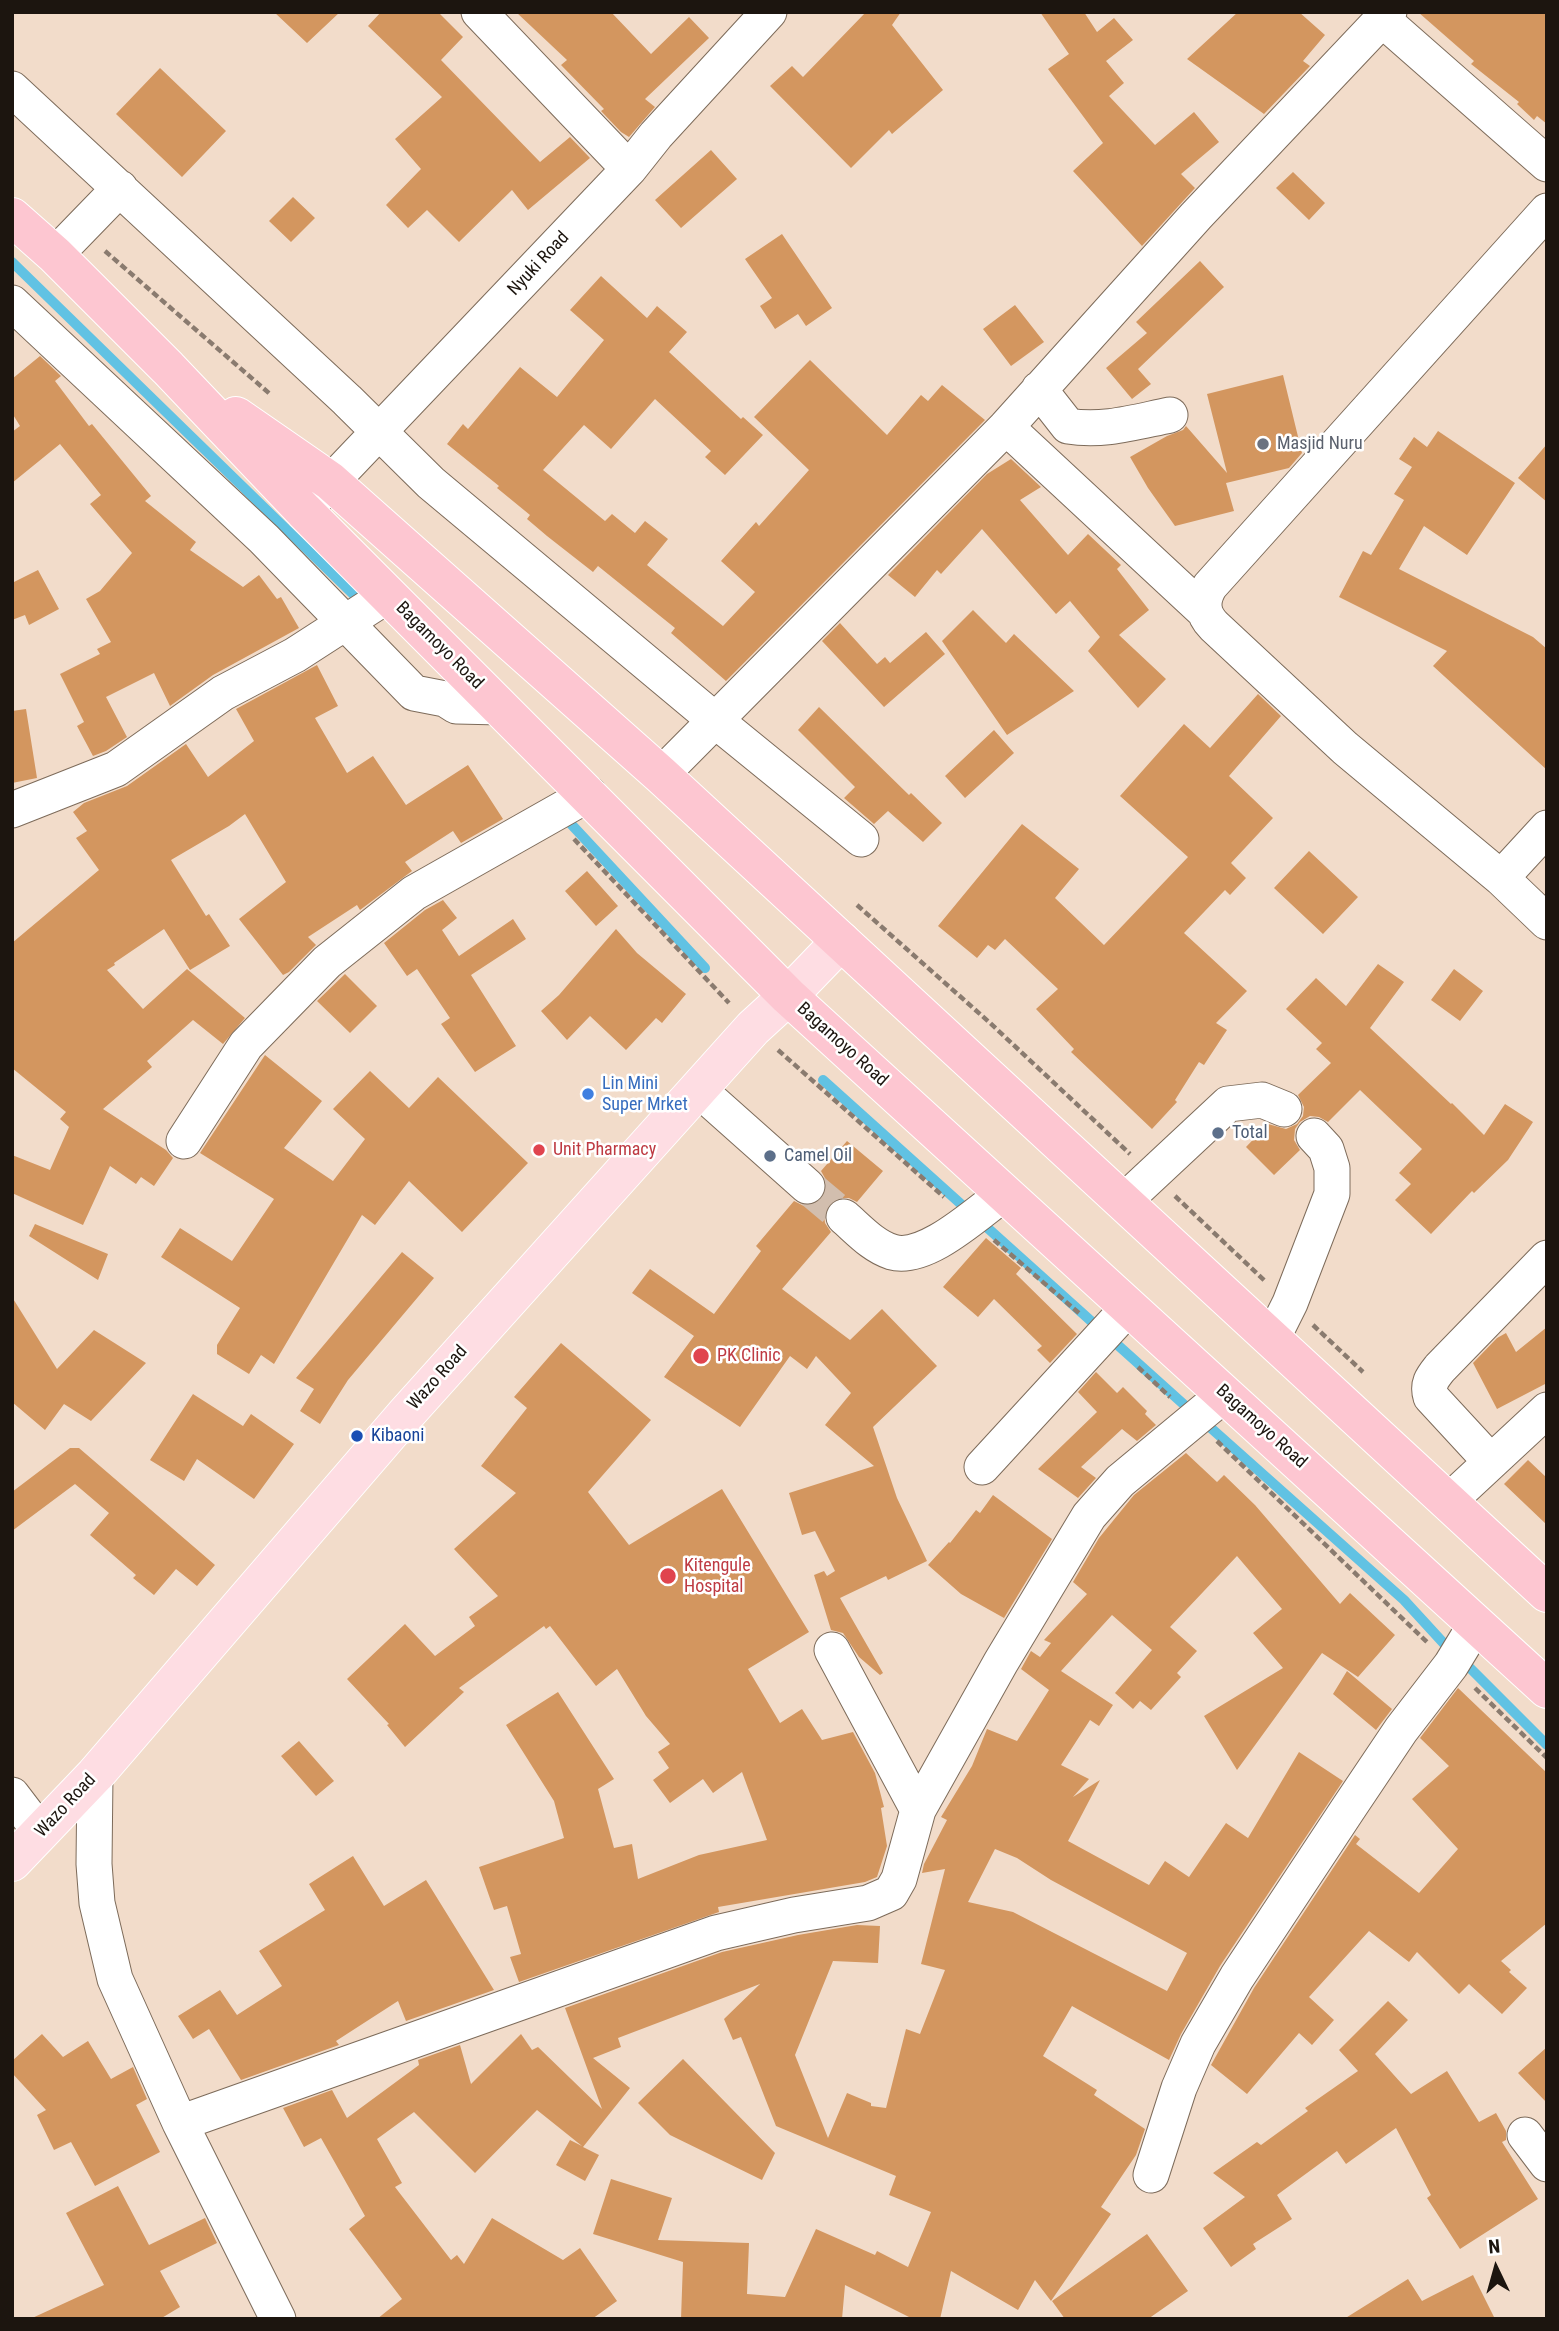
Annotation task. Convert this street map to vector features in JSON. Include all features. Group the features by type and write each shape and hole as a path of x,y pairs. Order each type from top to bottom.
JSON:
{"highway":[{"name":"Bagamoyo Road","path":"12,217 55,255 304,511 589,793 788,996 984,1208 1113,1324 1225,1394 1547,1689"},
{"name":"Bagamoyo Road","path":"168,369 330,481 661,775 1547,1593"}],"main road":[{"name":"Wazo Road","path":"12,1863 95,1775 405,1415 698,1089 753,1028 841,941"}],"street":[{"path":"478,12 629,169"},
{"name":"Nyuki Road","path":"304,511 629,169 656,135 769,12"},
{"path":"661,775 1006,426 1196,216 1386,16 1547,164"},
{"path":"12,89 431,483 861,839"},
{"path":"55,255 120,188"},
{"path":"1204,611 1205,594 1210,586 1547,211"},
{"path":"12,303 264,539 414,693 444,699 456,706 501,707"},
{"path":"1039,389 1068,426 1110,428 1170,415"},
{"path":"1006,426 1204,611 1214,626 1345,748 1501,878 1547,922"},
{"path":"12,810 116,769 223,693 295,655 388,595"},
{"path":"184,1140 246,1045 327,961 414,893 589,793"},
{"path":"1501,878 1547,828"},
{"path":"698,1089 807,1186"},
{"path":"1124,1202 1228,1104 1262,1100 1284,1109"},
{"path":"1272,1339 1290,1303 1332,1194 1332,1168 1326,1149 1314,1136"},
{"path":"844,1217 876,1245 893,1252 909,1254 929,1248 984,1208"},
{"path":"1490,1462 1431,1397 1428,1388 1432,1377 1440,1368 1547,1258"},
{"path":"982,1467 1113,1324"},
{"path":"180,2123 716,1933 794,1915 877,1901 891,1893 896,1886 918,1810 1001,1662 1089,1516 1120,1481 1225,1394"},
{"path":"1448,1502 1547,1409"},
{"path":"1151,2175 1179,2088 1198,2044 1237,1977 1401,1730 1451,1665 1476,1624"},
{"path":"832,1650 918,1810"},
{"path":"95,1775 94,1864 97,1903 115,1979 180,2123 278,2319"},
{"path":"12,1795 41,1833"},
{"path":"1525,2135 1547,2164"}],"building":[{"path":"274,12 340,12 307,43"},
{"path":"381,12 438,12 463,37 441,60 540,162 570,137 590,158 528,210 512,190 459,242 427,210 408,228 386,205 421,169 395,139 442,97 368,26"},
{"path":"516,12 611,12 651,54 689,17 709,38 645,99 655,107 629,137 601,111 604,109 561,65 567,60"},
{"path":"866,12 901,12 892,25 943,90 892,134 889,130 851,168 770,86 792,66 803,77"},
{"path":"1040,12 1084,12 1097,32 1114,18 1133,40 1106,61 1124,83 1109,96 1155,145 1194,112 1219,142 1181,174 1195,188 1142,246 1073,171 1103,143 1048,69 1069,54"},
{"path":"1238,12 1299,12 1325,35 1303,61 1310,66 1264,114 1187,59"},
{"path":"1418,12 1547,12 1547,124 1537,116 1534,120 1517,104 1519,102 1471,64 1474,61"},
{"path":"160,68 226,131 182,177 116,114"},
{"path":"711,150 737,179 681,228 655,200"},
{"path":"1293,172 1325,203 1309,220 1276,188"},
{"path":"293,197 315,218 291,242 269,221"},
{"path":"782,234 832,308 806,326 798,314 775,329 760,306 772,298 745,259"},
{"path":"1200,261 1224,287 1138,369 1151,384 1132,399 1106,368 1147,333 1136,322"},
{"path":"601,276 647,318 657,306 687,332 669,352 741,419 743,417 763,435 725,475 705,457 711,451 655,399 611,449 584,425 543,470 605,521 612,514 635,533 645,521 668,539 647,565 723,626 755,592 721,561 756,522 759,526 809,470 754,417 810,360 887,435 921,395 928,401 942,385 985,420 726,681 671,633 675,628 598,566 593,572 547,536 527,519 530,515 497,488 499,486 447,444 463,424 468,429 520,367 557,397 604,340 570,310"},
{"path":"1015,305 1044,342 1011,366 983,329"},
{"path":"40,356 61,376 55,381 89,426 92,424 151,496 145,501 196,542 190,550 243,587 259,575 277,599 281,597 299,628 213,675 170,706 154,673 106,697 127,737 93,756 77,726 84,722 60,674 100,654 97,649 111,642 86,599 100,591 132,553 90,504 101,495 60,444 12,483 12,432 20,426 12,413 12,379"},
{"path":"1283,375 1302,453 1289,468 1226,483 1234,511 1175,526 1130,457 1186,426 1227,473 1207,394"},
{"path":"1438,431 1515,483 1467,555 1424,526 1399,569 1533,637 1547,649 1547,770 1433,666 1447,651 1339,597 1363,551 1371,555 1404,500 1394,494 1412,467 1399,459 1414,437 1427,447"},
{"path":"1547,444 1547,502 1518,478"},
{"path":"1011,459 1041,487 1020,500 1068,555 1088,534 1121,565 1117,569 1149,610 1119,635 1166,679 1138,708 1088,651 1100,637 1070,601 1056,614 982,529 941,574 937,570 915,597 888,575 987,474"},
{"path":"38,570 59,609 29,625 25,615 12,620 12,583"},
{"path":"973,610 1006,643 1014,634 1074,691 1007,735 942,641"},
{"path":"840,623 877,664 885,657 890,663 926,632 945,654 884,707 822,641"},
{"path":"317,665 338,706 315,718 347,773 373,756 406,805 468,765 503,819 461,843 453,831 405,862 412,871 360,910 357,905 308,937 316,945 283,975 239,919 286,882 245,814 171,860 206,916 209,914 230,946 190,970 164,929 107,970 143,1009 187,969 245,1018 223,1044 193,1020 147,1061 152,1067 103,1109 166,1150 173,1158 154,1186 141,1177 136,1184 110,1166 83,1225 12,1193 12,1155 50,1170 69,1127 60,1119 66,1112 12,1068 12,943 99,870 76,838 87,831 73,812 84,803 127,786 186,744 208,777 254,741 236,709"},
{"path":"1258,694 1281,716 1229,776 1273,818 1231,863 1246,878 1230,895 1225,890 1184,933 1247,991 1216,1023 1227,1030 1204,1065 1199,1062 1175,1100 1177,1102 1152,1129 1071,1052 1074,1049 1036,1009 1058,989 1005,939 995,950 988,945 977,958 938,926 1022,824 1079,869 1055,898 1104,945 1188,857 1120,796 1184,724 1210,748"},
{"path":"819,707 909,795 911,793 942,823 923,842 888,811 874,824 844,798 855,787 798,730"},
{"path":"26,709 37,778 12,783 12,711"},
{"path":"994,730 1014,753 965,798 945,776"},
{"path":"1309,851 1358,897 1323,934 1274,888"},
{"path":"587,871 618,906 596,926 565,891"},
{"path":"443,900 457,918 442,930 459,956 513,919 526,939 471,975 516,1046 475,1072 441,1024 450,1018 417,969 407,976 384,943 425,910"},
{"path":"616,929 637,953 686,994 662,1023 656,1018 626,1050 590,1016 567,1040 541,1011 559,995"},
{"path":"1378,964 1404,982 1370,1028 1484,1135 1505,1104 1533,1122 1508,1160 1474,1193 1472,1191 1431,1234 1395,1200 1411,1184 1399,1173 1422,1149 1360,1090 1328,1122 1310,1116 1300,1122 1295,1129 1294,1140 1300,1150 1274,1175 1246,1147 1268,1124 1286,1129 1297,1124 1303,1116 1304,1107 1298,1095 1331,1063 1316,1049 1322,1043 1286,1009 1316,978 1346,1006"},
{"path":"1454,969 1483,991 1460,1021 1431,1000"},
{"path":"345,974 377,1006 350,1033 317,1001"},
{"path":"265,1055 322,1101 284,1148 333,1181 365,1139 333,1109 370,1071 409,1108 438,1077 528,1163 462,1232 409,1181 375,1225 362,1215 274,1364 261,1355 249,1374 217,1354 217,1345 240,1308 161,1257 180,1228 232,1261 274,1199 200,1153"},
{"path":"847,1141 883,1171 857,1202 849,1198 838,1198 829,1204 824,1214 825,1223 831,1232 782,1289 850,1340 882,1309 937,1366 873,1427 897,1498 927,1561 888,1580 886,1576 840,1598 883,1673 880,1675 859,1657 843,1633 831,1630 814,1575 824,1571 827,1576 835,1571 815,1531 802,1535 789,1493 874,1466 825,1425 851,1393 816,1356 807,1369 790,1356 740,1427 664,1377 694,1336 632,1293 650,1269 714,1314 761,1251 756,1246 794,1201 804,1206 813,1205 822,1199 826,1191 826,1180 821,1171"},
{"path":"35,1224 108,1254 98,1280 29,1236"},
{"path":"986,1238 1021,1268 1016,1274 1077,1334 1050,1363 1037,1350 1042,1346 994,1299 978,1317 943,1287"},
{"path":"402,1252 434,1278 348,1380 320,1424 300,1411 314,1389 296,1378"},
{"path":"12,1297 57,1369 94,1330 146,1363 91,1421 64,1404 45,1430 12,1402"},
{"path":"1547,1327 1547,1383 1497,1409 1473,1363 1497,1338 1506,1333 1516,1352"},
{"path":"561,1343 651,1420 588,1492 629,1545 722,1489 809,1632 748,1669 780,1723 802,1709 822,1740 853,1732 875,1773 884,1807 881,1808 887,1846 877,1877 865,1882 718,1907 719,1912 519,1982 510,1957 521,1954 507,1906 494,1910 479,1867 564,1838 554,1801 506,1725 558,1692 614,1779 598,1789 614,1848 632,1844 638,1879 699,1855 767,1840 742,1772 713,1793 703,1779 670,1803 653,1780 669,1768 658,1752 670,1744 646,1716 617,1669 596,1686 550,1626 546,1629 544,1626 459,1688 464,1692 405,1747 387,1725 389,1724 347,1679 405,1624 435,1656 475,1626 469,1617 498,1596 454,1549 516,1493 481,1466 527,1408 514,1397"},
{"path":"1096,1372 1117,1393 1123,1387 1147,1411 1145,1414 1156,1425 1137,1441 1122,1429 1081,1467 1096,1478 1078,1498 1038,1469 1097,1412 1078,1392"},
{"path":"193,1394 243,1426 251,1414 294,1444 254,1499 197,1459 184,1481 150,1460"},
{"path":"70,1448 79,1448 215,1565 197,1586 176,1569 154,1595 133,1578 136,1575 90,1535 109,1513 75,1484 12,1531 12,1492"},
{"path":"1186,1453 1217,1482 1224,1475 1255,1505 1340,1604 1350,1593 1395,1635 1358,1677 1322,1653 1237,1770 1204,1716 1283,1668 1253,1633 1282,1609 1237,1556 1170,1627 1197,1651 1177,1673 1181,1677 1151,1710 1140,1701 1133,1709 1115,1693 1152,1650 1112,1615 1061,1671 1113,1705 1099,1726 1090,1720 1061,1765 1089,1779 1073,1797 1100,1780 1068,1841 1149,1885 1165,1861 1189,1877 1226,1823 1248,1838 1299,1752 1343,1781 1220,1966 1169,2060 1072,2006 1043,2056 1097,2090 1094,2095 1145,2129 1136,2155 1101,2207 1111,2214 1051,2301 1035,2280 1018,2310 951,2271 940,2319 913,2319 845,2285 842,2319 681,2319 683,2262 593,2234 611,2179 672,2198 658,2240 749,2243 747,2294 785,2297 816,2229 875,2255 877,2251 908,2267 931,2212 889,2195 896,2176 776,2126 741,2037 733,2040 724,2019 760,1984 618,2038 621,2047 593,2058 630,2088 583,2147 599,2155 585,2181 556,2165 570,2140 582,2146 537,2110 475,2173 414,2112 377,2139 402,2183 395,2187 451,2260 457,2255 464,2264 492,2218 563,2260 580,2248 617,2301 592,2319 377,2319 402,2299 349,2229 365,2216 321,2138 304,2147 283,2108 332,2090 347,2118 419,2065 418,2060 460,2045 471,2084 521,2034 532,2050 538,2047 602,2109 565,2008 722,1952 857,1925 880,1926 878,1963 833,1961 795,2055 828,2138 847,2093 871,2103 871,2106 886,2108 906,2029 920,2034 945,1970 921,1964 945,1869 922,1873 947,1820 941,1817 972,1766 987,1729 1017,1741 1049,1690 1021,1669 1031,1651 1040,1657 1051,1643 1044,1640 1087,1594 1073,1582 1099,1538 1134,1495","holes":["995,1849 1017,1858 1051,1880 1187,1953 1167,1991 1013,1912 968,1902"]},
{"path":"1528,1460 1547,1478 1547,1525 1504,1484"},
{"path":"993,1495 1052,1539 1004,1618 961,1594 928,1565 950,1543 976,1510 980,1513"},
{"path":"1347,1671 1392,1709 1376,1730 1333,1694"},
{"path":"1458,1688 1547,1773 1547,1923 1501,1961 1527,1988 1502,2014 1469,1984 1459,1994 1417,1952 1409,1962 1369,1931 1309,1997 1334,2020 1312,2045 1299,2033 1247,2094 1211,2065 1254,1988 1355,1835 1360,1839 1356,1844 1419,1893 1458,1849 1412,1799 1449,1766 1420,1738"},
{"path":"299,1741 334,1781 316,1796 281,1756"},
{"path":"353,1856 384,1906 426,1880 494,1990 406,2021 398,2001 336,2041 339,2045 241,2080 209,2029 193,2039 178,2016 220,1990 237,2015 282,1986 259,1951 325,1910 309,1884"},
{"path":"1388,2001 1408,2020 1375,2054 1411,2094 1447,2071 1479,2122 1496,2113 1506,2131 1506,2140 1502,2142 1538,2199 1460,2249 1427,2198 1431,2195 1396,2128 1346,2164 1337,2151 1277,2195 1292,2219 1253,2244 1256,2249 1231,2267 1203,2228 1245,2197 1213,2173 1257,2142 1261,2145 1308,2111 1305,2108 1358,2071 1339,2050"},
{"path":"42,2034 63,2057 88,2041 111,2079 133,2067 147,2099 136,2105 160,2152 95,2186 71,2142 54,2150 37,2115 46,2110 12,2073 12,2061"},
{"path":"1547,2047 1547,2103 1518,2073"},
{"path":"683,2059 775,2153 762,2180 670,2135 638,2103"},
{"path":"118,2186 149,2245 205,2218 217,2243 160,2271 180,2307 160,2319 30,2319 104,2285 66,2213"},
{"path":"1147,2234 1188,2291 1148,2319 1065,2319 1052,2301"},
{"path":"1473,2275 1495,2319 1344,2319 1408,2279 1422,2301"}],"waterway":[{"path":"12,262 356,597"},
{"path":"571,824 705,968"},
{"path":"823,1080 1190,1410"},
{"path":"1203,1421 1404,1600 1448,1648"},
{"path":"1467,1665 1547,1745"}],"tunnel":[{"path":"807,1186 844,1217"}],"place":[{"name":"Masjid Nuru","path":"1263,444"},
{"name":"Lin Mini Super Mrket","path":"588,1094"},
{"name":"Total","path":"1218,1133"},
{"name":"Unit Pharmacy","path":"539,1150"},
{"name":"Camel Oil","path":"770,1156"},
{"name":"PK Clinic","path":"701,1356"},
{"name":"Kibaoni","path":"357,1436"},
{"name":"Kitengule Hospital","path":"668,1576"}]}
